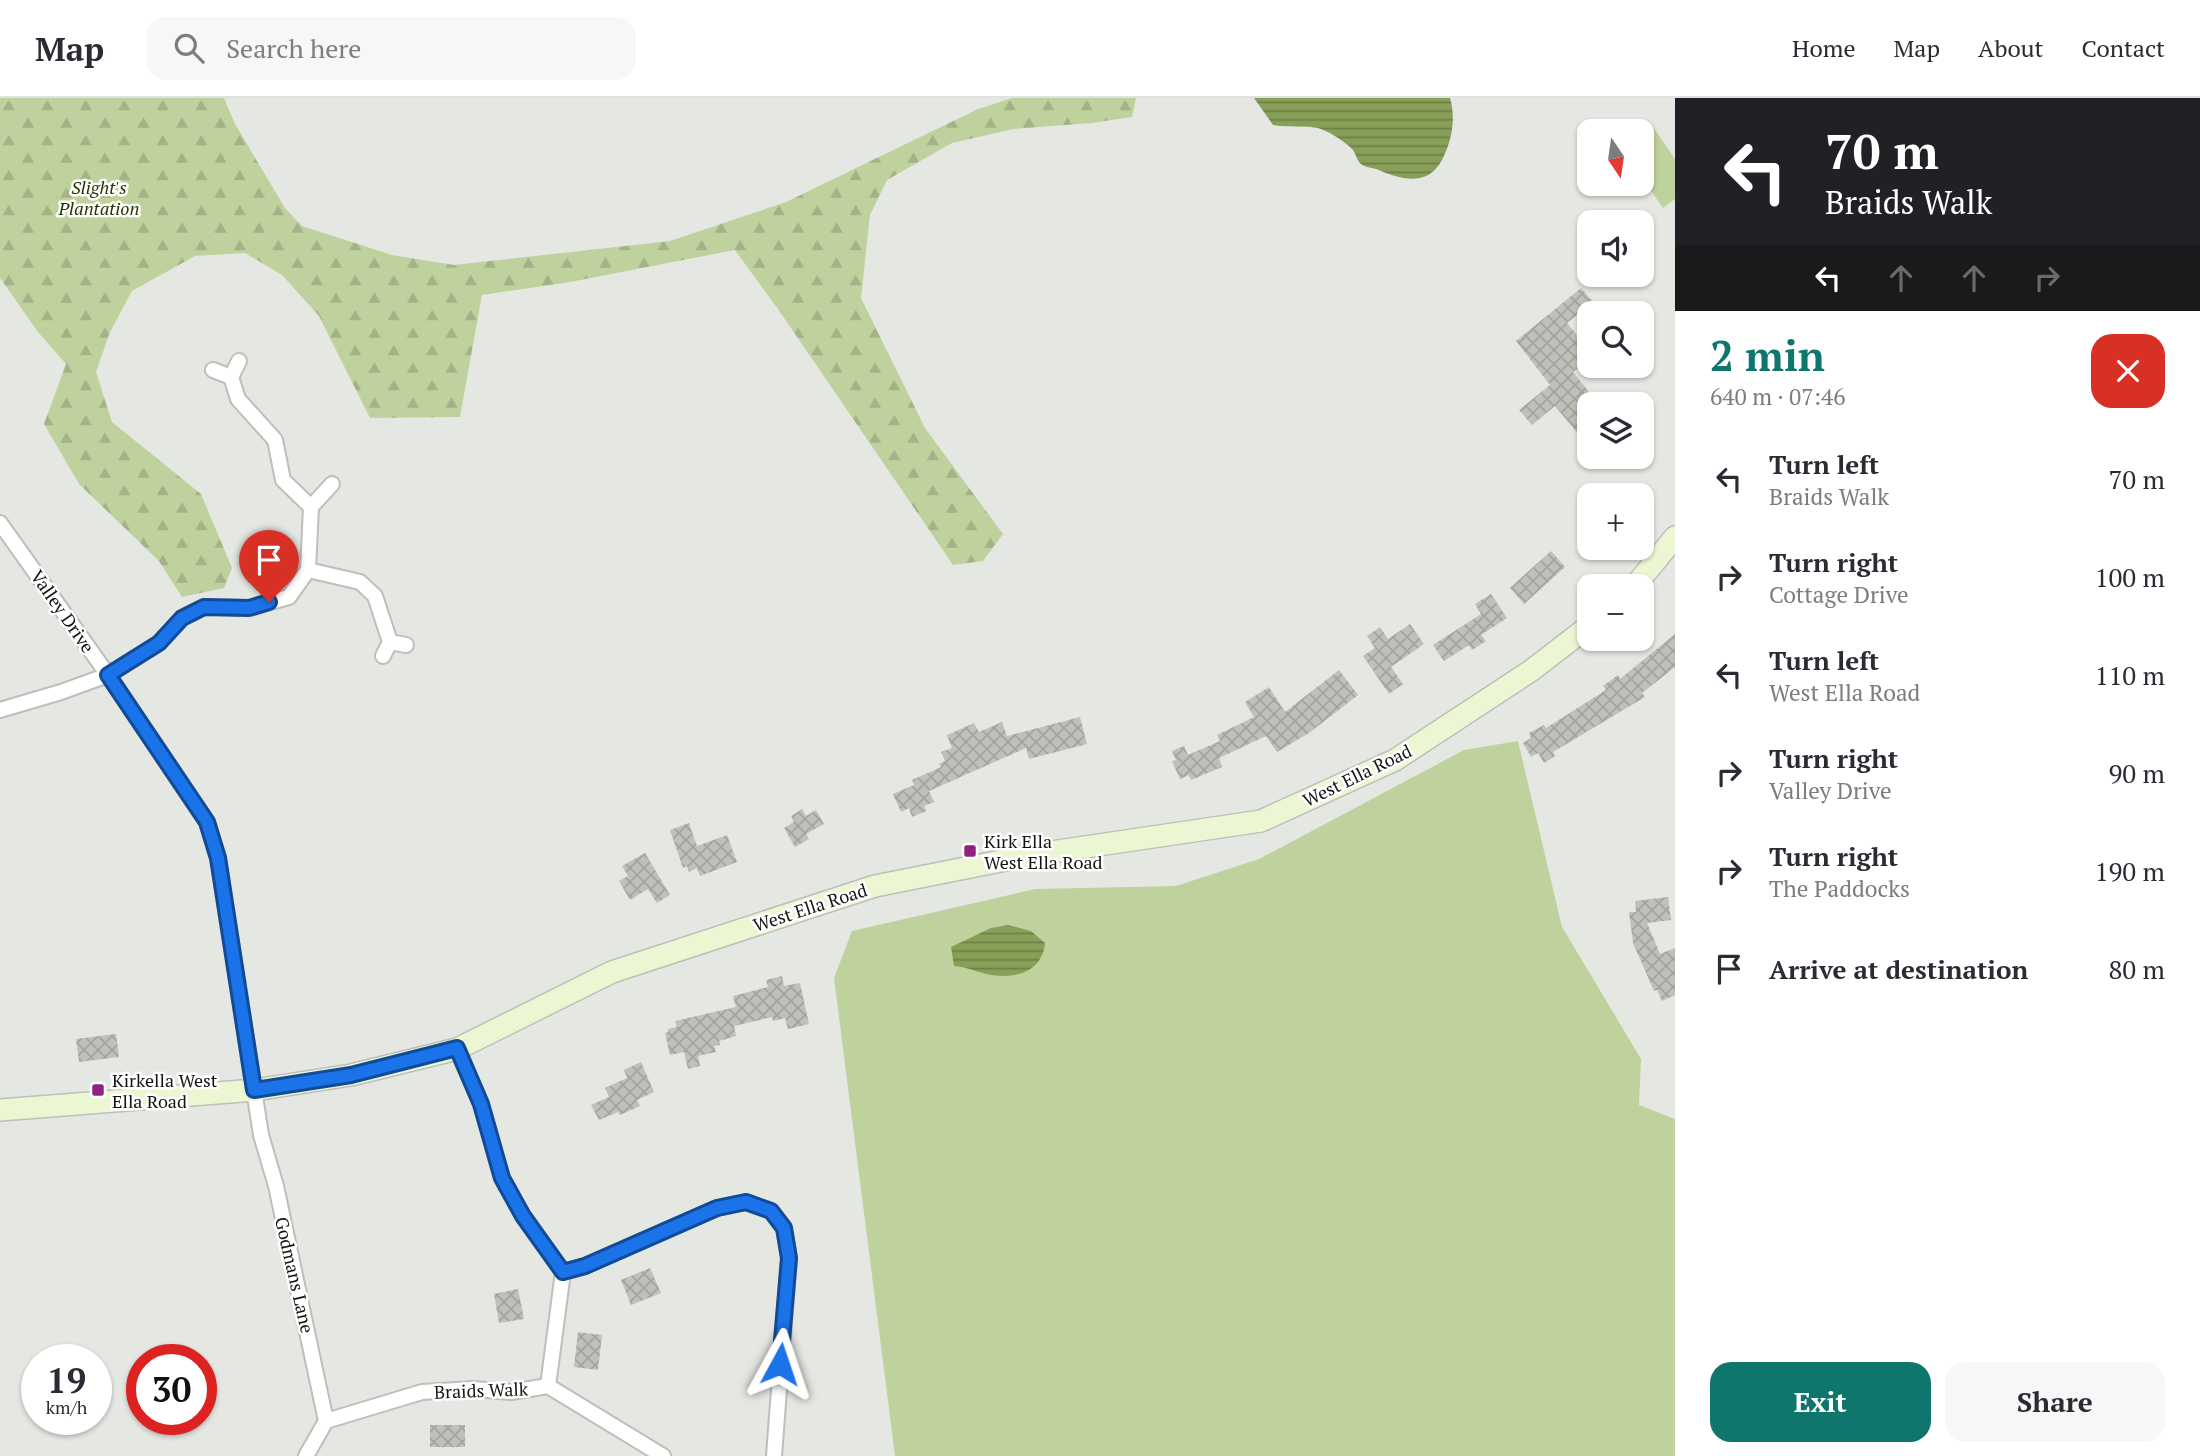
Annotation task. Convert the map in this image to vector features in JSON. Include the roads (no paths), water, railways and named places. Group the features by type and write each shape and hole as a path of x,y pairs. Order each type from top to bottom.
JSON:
{"street":[{"path":"239,361 232,377 238,399 275,440 283,480 311,507"},
{"path":"213,370 232,377"},
{"path":"0,710 108,675 159,643 182,618 204,607 249,608 289,597 308,570 311,507 332,484"},
{"name":"Valley Drive","path":"0,523 108,675 207,822 218,858 254,1090"},
{"path":"1645,574 1675,537"},
{"path":"308,570 360,582 375,596 390,642 383,656"},
{"name":"West Ella Road","path":"0,1110 254,1090 351,1075 457,1048 612,972 875,886 1031,855 1261,821 1395,760 1532,670 1577,635"},
{"path":"390,642 406,645"},
{"path":"457,1048 481,1104 502,1178 523,1216 563,1272 548,1386"},
{"name":"Godmans Lane","path":"254,1090 261,1135 276,1186 326,1421"},
{"path":"563,1272 585,1266 717,1208 746,1202 771,1211 784,1228 789,1258 774,1456"},
{"name":"Braids Walk","path":"326,1421 422,1392 474,1389 511,1392 548,1386 663,1456"},
{"path":"306,1456 326,1421"}],"place":[{"name":"Kirk Ella West Ella Road","path":"970,851"},
{"name":"Kirkella West Ella Road","path":"98,1090"}],"park label":[{"name":"Slight's Plantation","path":"99,197"}]}
